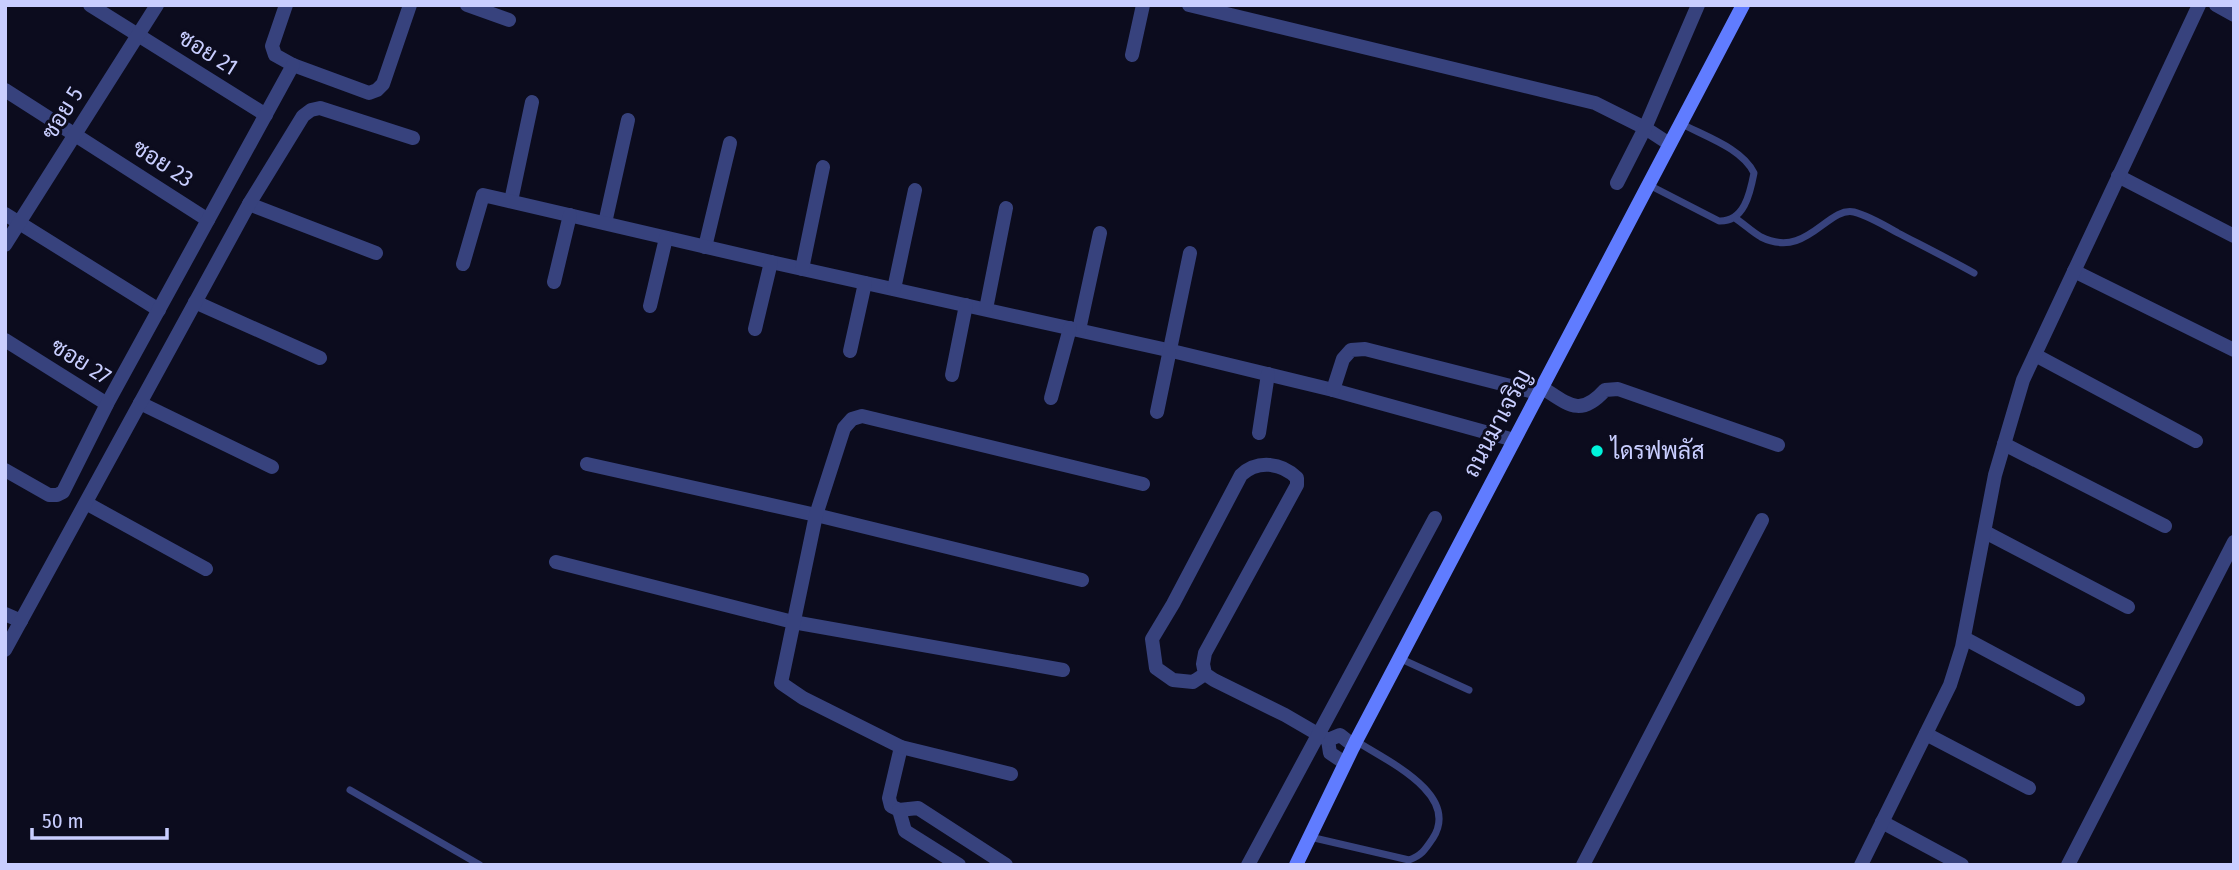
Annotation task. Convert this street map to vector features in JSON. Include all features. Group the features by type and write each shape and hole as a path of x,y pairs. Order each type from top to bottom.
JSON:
{"main road":[{"name":"ถนนมาเจริญ","path":"1296,865 1399,658 1743,5"}],"street":[{"name":"ซอย 21","path":"90,5 266,115"},
{"name":"ซอย 5","path":"5,245 157,5"},
{"path":"286,5 272,51 275,55 293,65 369,93 383,84 410,5"},
{"path":"467,5 509,20"},
{"path":"1132,55 1143,5"},
{"path":"1189,5 1595,103 1645,128 1668,144"},
{"path":"1617,183 1645,128 1698,5"},
{"path":"1861,865 1950,685 1964,638 1995,475 2024,380 2199,5"},
{"path":"2216,5 2234,15"},
{"path":"107,404 293,65"},
{"name":"ซอย 23","path":"5,90 208,220"},
{"path":"511,201 531,102"},
{"path":"5,650 249,204 303,116 320,108 413,138"},
{"path":"605,223 628,120"},
{"path":"705,247 730,143"},
{"path":"802,269 823,167"},
{"path":"2118,176 2234,236"},
{"path":"894,289 915,190"},
{"path":"463,264 483,195 1172,351 1333,390 1514,440"},
{"path":"249,204 376,253"},
{"path":"986,309 1006,208"},
{"path":"5,214 159,310"},
{"path":"554,282 570,215"},
{"path":"1051,398 1074,329 1100,233"},
{"path":"650,306 666,238"},
{"path":"1157,412 1172,351 1190,253"},
{"path":"755,329 771,262"},
{"path":"2074,271 2234,350"},
{"path":"849,351 865,283"},
{"path":"195,302 320,358"},
{"path":"952,375 966,305"},
{"name":"ซอย 27","path":"5,340 107,404 63,492 49,495 5,470"},
{"path":"1333,390 1343,359 1351,350 1365,349 1539,390 1563,401 1585,406 1594,403 1605,390 1618,389 1778,445"},
{"path":"2035,355 2196,442"},
{"path":"1259,433 1268,374"},
{"path":"140,403 272,467"},
{"path":"1011,774 901,747 803,698 780,683 816,515 844,428 852,419 862,416 1143,484"},
{"path":"2004,444 2165,526"},
{"path":"587,464 816,515 1082,580"},
{"path":"1265,465 1284,468 1297,478 1297,485 1205,653 1205,674 1193,682 1174,680 1156,668 1152,639 1241,475 1250,467 1265,465"},
{"path":"86,503 206,569"},
{"path":"1248,865 1323,736 1435,518"},
{"path":"1583,865 1762,520"},
{"path":"1984,532 2128,607"},
{"path":"2068,865 2234,542"},
{"path":"556,562 793,622 1063,670"},
{"path":"5,614 21,621"},
{"path":"1964,638 2078,699"},
{"path":"1205,674 1323,736 1340,736 1355,744"},
{"path":"1926,734 2029,788"},
{"path":"1323,736 1330,753 1345,763"},
{"path":"901,747 889,798 891,806 899,810 918,808 1006,865"},
{"path":"899,810 905,831 959,865"},
{"path":"1882,822 1962,865"}],"lane":[{"path":"1647,185 1719,220 1729,221 1735,218 1745,206 1754,173 1749,162 1679,123"},
{"path":"1735,218 1762,237 1783,242 1798,240 1817,231 1834,216 1852,211 1875,220 1974,273"},
{"path":"1399,658 1469,690"},
{"path":"1310,836 1409,860 1422,855 1437,832 1439,812 1431,794 1418,781 1355,744"},
{"path":"349,790 480,865"}],"place":[{"name":"ไดรฟพลัส","path":"1597,451"}]}
